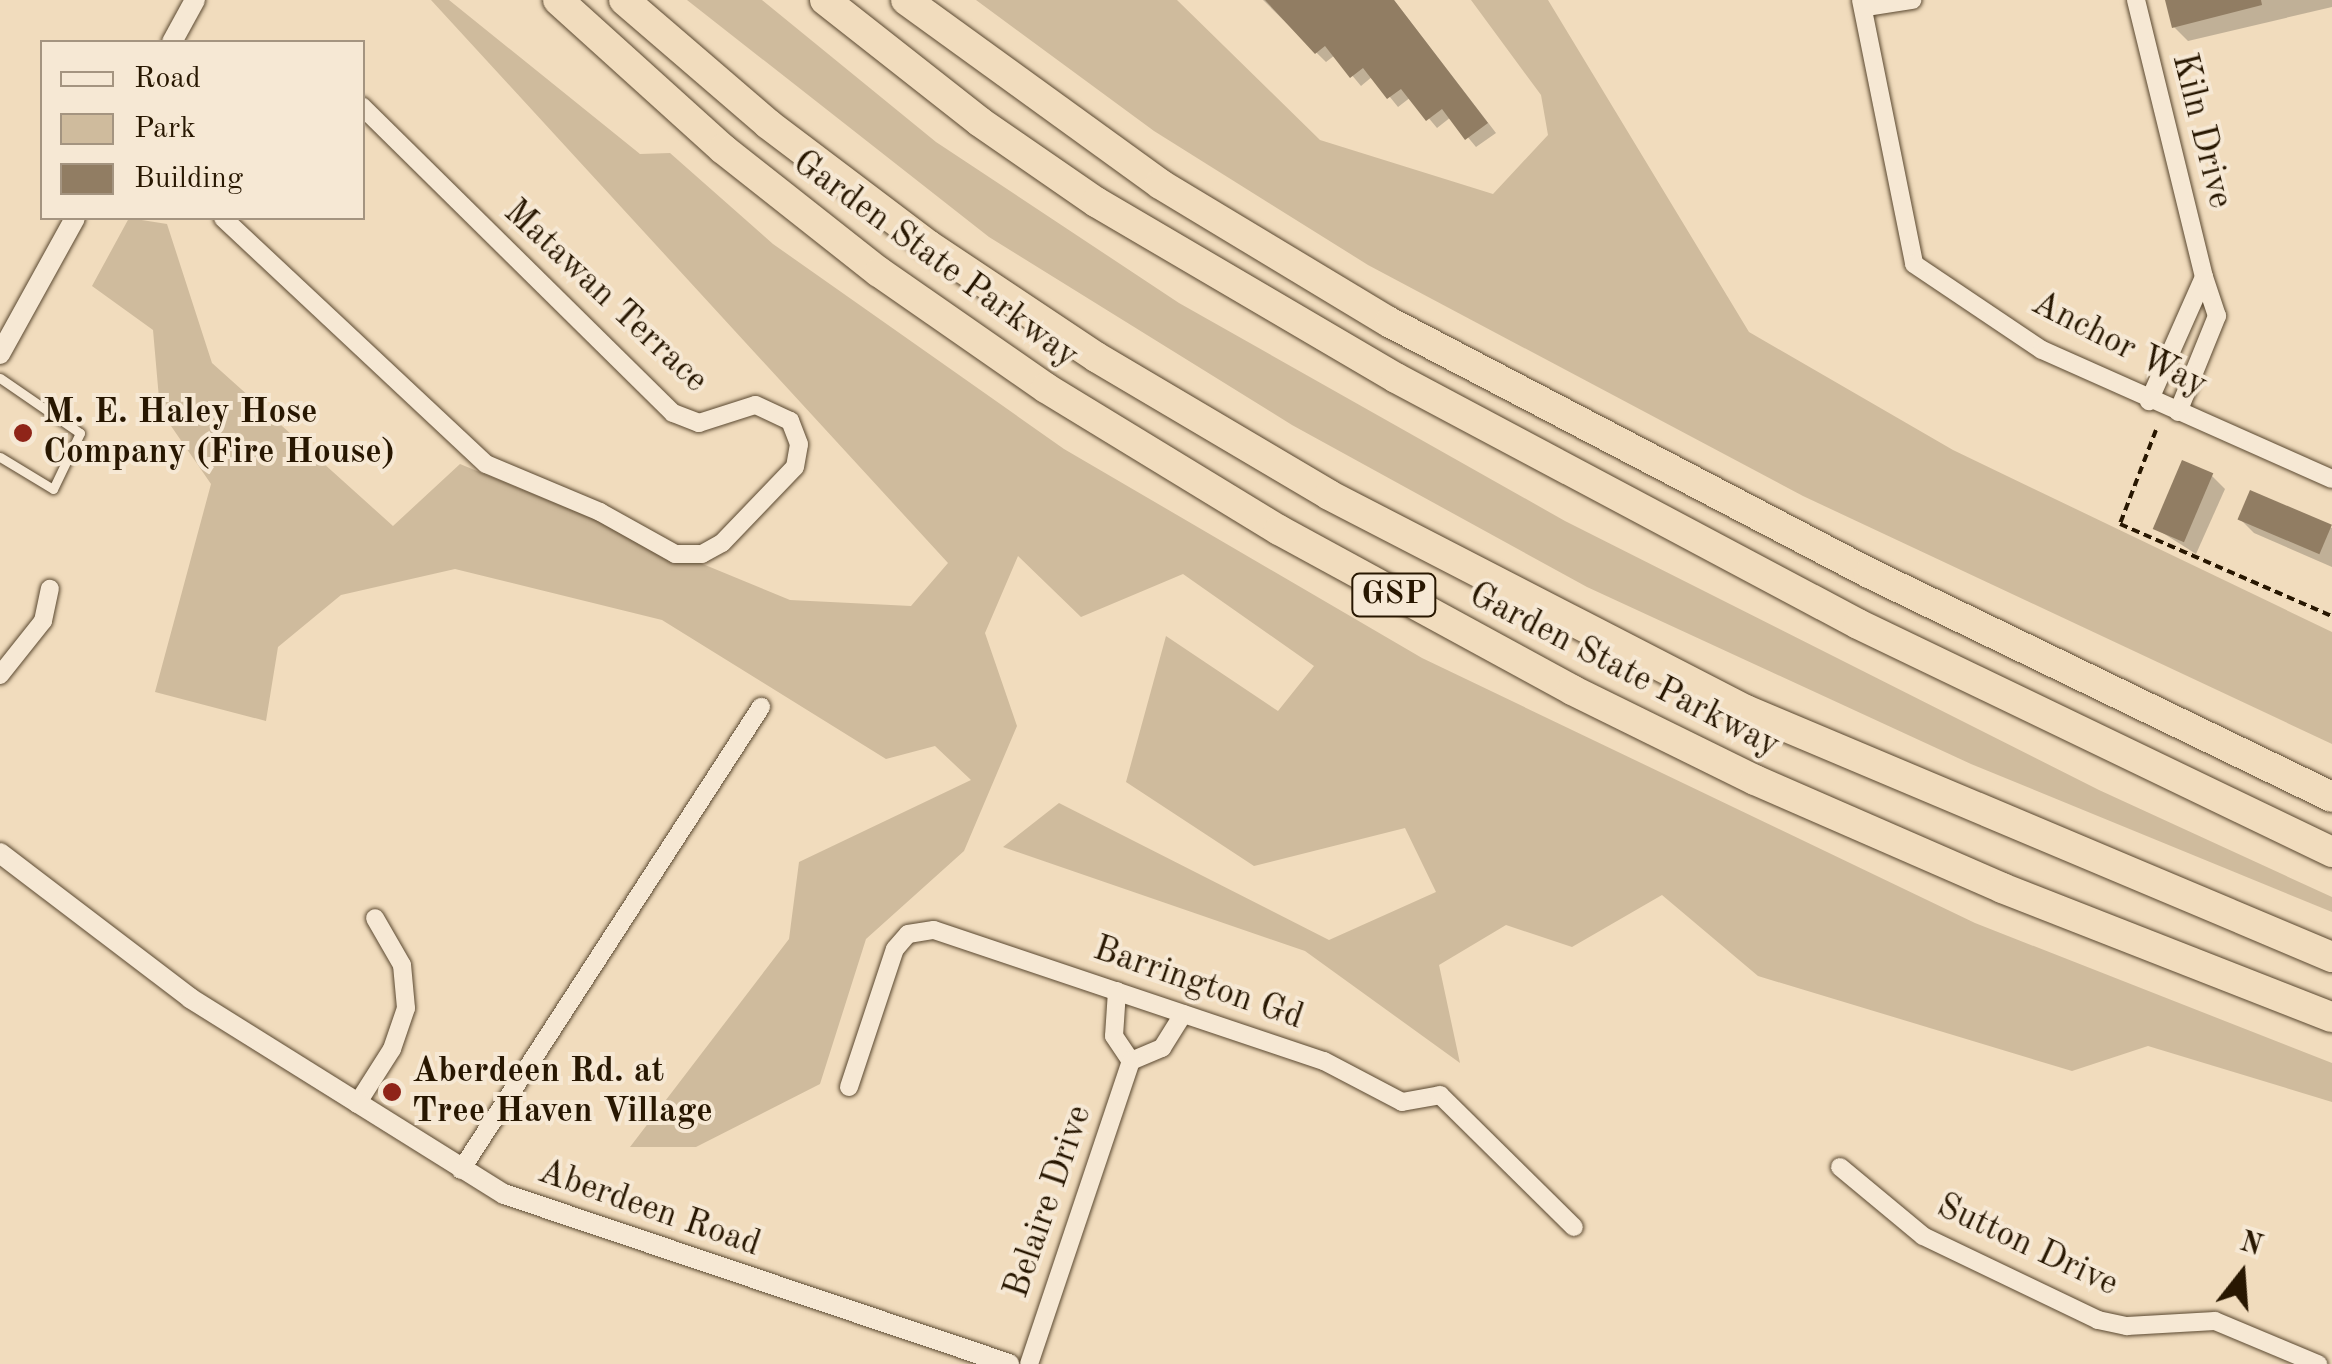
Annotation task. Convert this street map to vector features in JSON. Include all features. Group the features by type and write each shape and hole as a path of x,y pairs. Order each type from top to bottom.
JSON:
{"highway":[{"name":"Garden State Parkway","path":"558,0 710,138 880,272 1046,388 1279,530 1557,683 1756,780 2002,888 2332,1017"},
{"name":"Garden State Parkway","path":"624,0 768,124 928,245 1096,357 1329,495 1746,710 2332,956"},
{"path":"825,0 980,122 1096,202 1396,378 1858,624 2332,852"},
{"path":"906,0 1160,184 1389,322 1838,558 2332,798"}],"street":[{"path":"173,40 195,0"},
{"path":"1863,4 1912,0"},
{"name":"Kiln Drive","path":"2136,0 2204,278 2217,316 2178,412"},
{"name":"Anchor Way","path":"1863,4 1894,184 1914,264 2042,350 2149,401 2332,479"},
{"name":"Matawan Terrace","path":"225,220 486,464 600,512 674,554 702,554 722,544 795,467 799,444 790,421 767,406 699,423 672,413 365,109"},
{"path":"0,354 74,220"},
{"path":"2149,401 2204,278"},
{"path":"0,675 42,621 50,589"},
{"path":"461,1170 761,706"},
{"name":"Aberdeen Road","path":"0,853 190,998 461,1170 562,1216 1010,1364"},
{"path":"357,1104 392,1048 406,1008 402,965 376,918"},
{"name":"Barrington Gd","path":"850,1087 895,949 917,930 934,930 1324,1062 1402,1102 1440,1094 1574,1227"},
{"path":"1118,991 1114,1036 1131,1061 1162,1048 1183,1014"},
{"name":"Belaire Drive","path":"1028,1364 1131,1061"},
{"name":"Sutton Drive","path":"1840,1167 1923,1236 2098,1320 2127,1326 2216,1321 2318,1364"}],"lane":[{"path":"0,378 80,433 53,489 0,457"}],"path":[{"path":"2156,430 2120,524 2332,616"}],"green space":[{"path":"431,0 449,0 640,154 670,153 773,244 1064,449 1422,658 1975,923 2332,1063 2332,1102 2148,1046 2072,1071 1758,976 1662,895 1572,947 1506,925 1439,965 1460,1063 1305,951 1003,847 1059,803 1329,940 1436,892 1405,828 1254,866 1126,782 1166,636 1278,711 1314,666 1183,574 1081,617 1018,556 985,633 1017,726 964,851 866,939 820,1084 696,1147 630,1147 789,939 799,862 971,780 935,746 886,759 662,620 455,569 341,595 278,647 266,721 155,692 211,484 160,410 153,330 92,286 128,220 167,224 212,363 393,526 460,464 790,600 911,606 948,563"},
{"path":"687,0 762,0 936,142 1179,303 1565,521 2099,790 2332,897 2332,912 1971,764 1587,587 1292,425 989,237"},
{"path":"976,0 1177,0 1320,140 1493,194 1548,135 1541,95 1471,0 1548,0 1749,332 1953,450 2332,632 2332,744 1803,496 1368,265 1154,131"}],"building":[{"path":"1265,0 1394,0 1488,123 1465,140 1442,109 1426,121 1401,89 1387,99 1363,68 1350,78 1325,46 1315,54"},
{"path":"2165,0 2261,0 2262,5 2172,28"},
{"path":"2182,460 2213,473 2184,542 2153,529"},
{"path":"2250,490 2332,525 2319,554 2237,519"}],"place":[{"name":"M. E. Haley Hose Company (Fire House)","path":"23,433"},
{"name":"Aberdeen Rd. at Tree Haven Village","path":"392,1092"}]}
